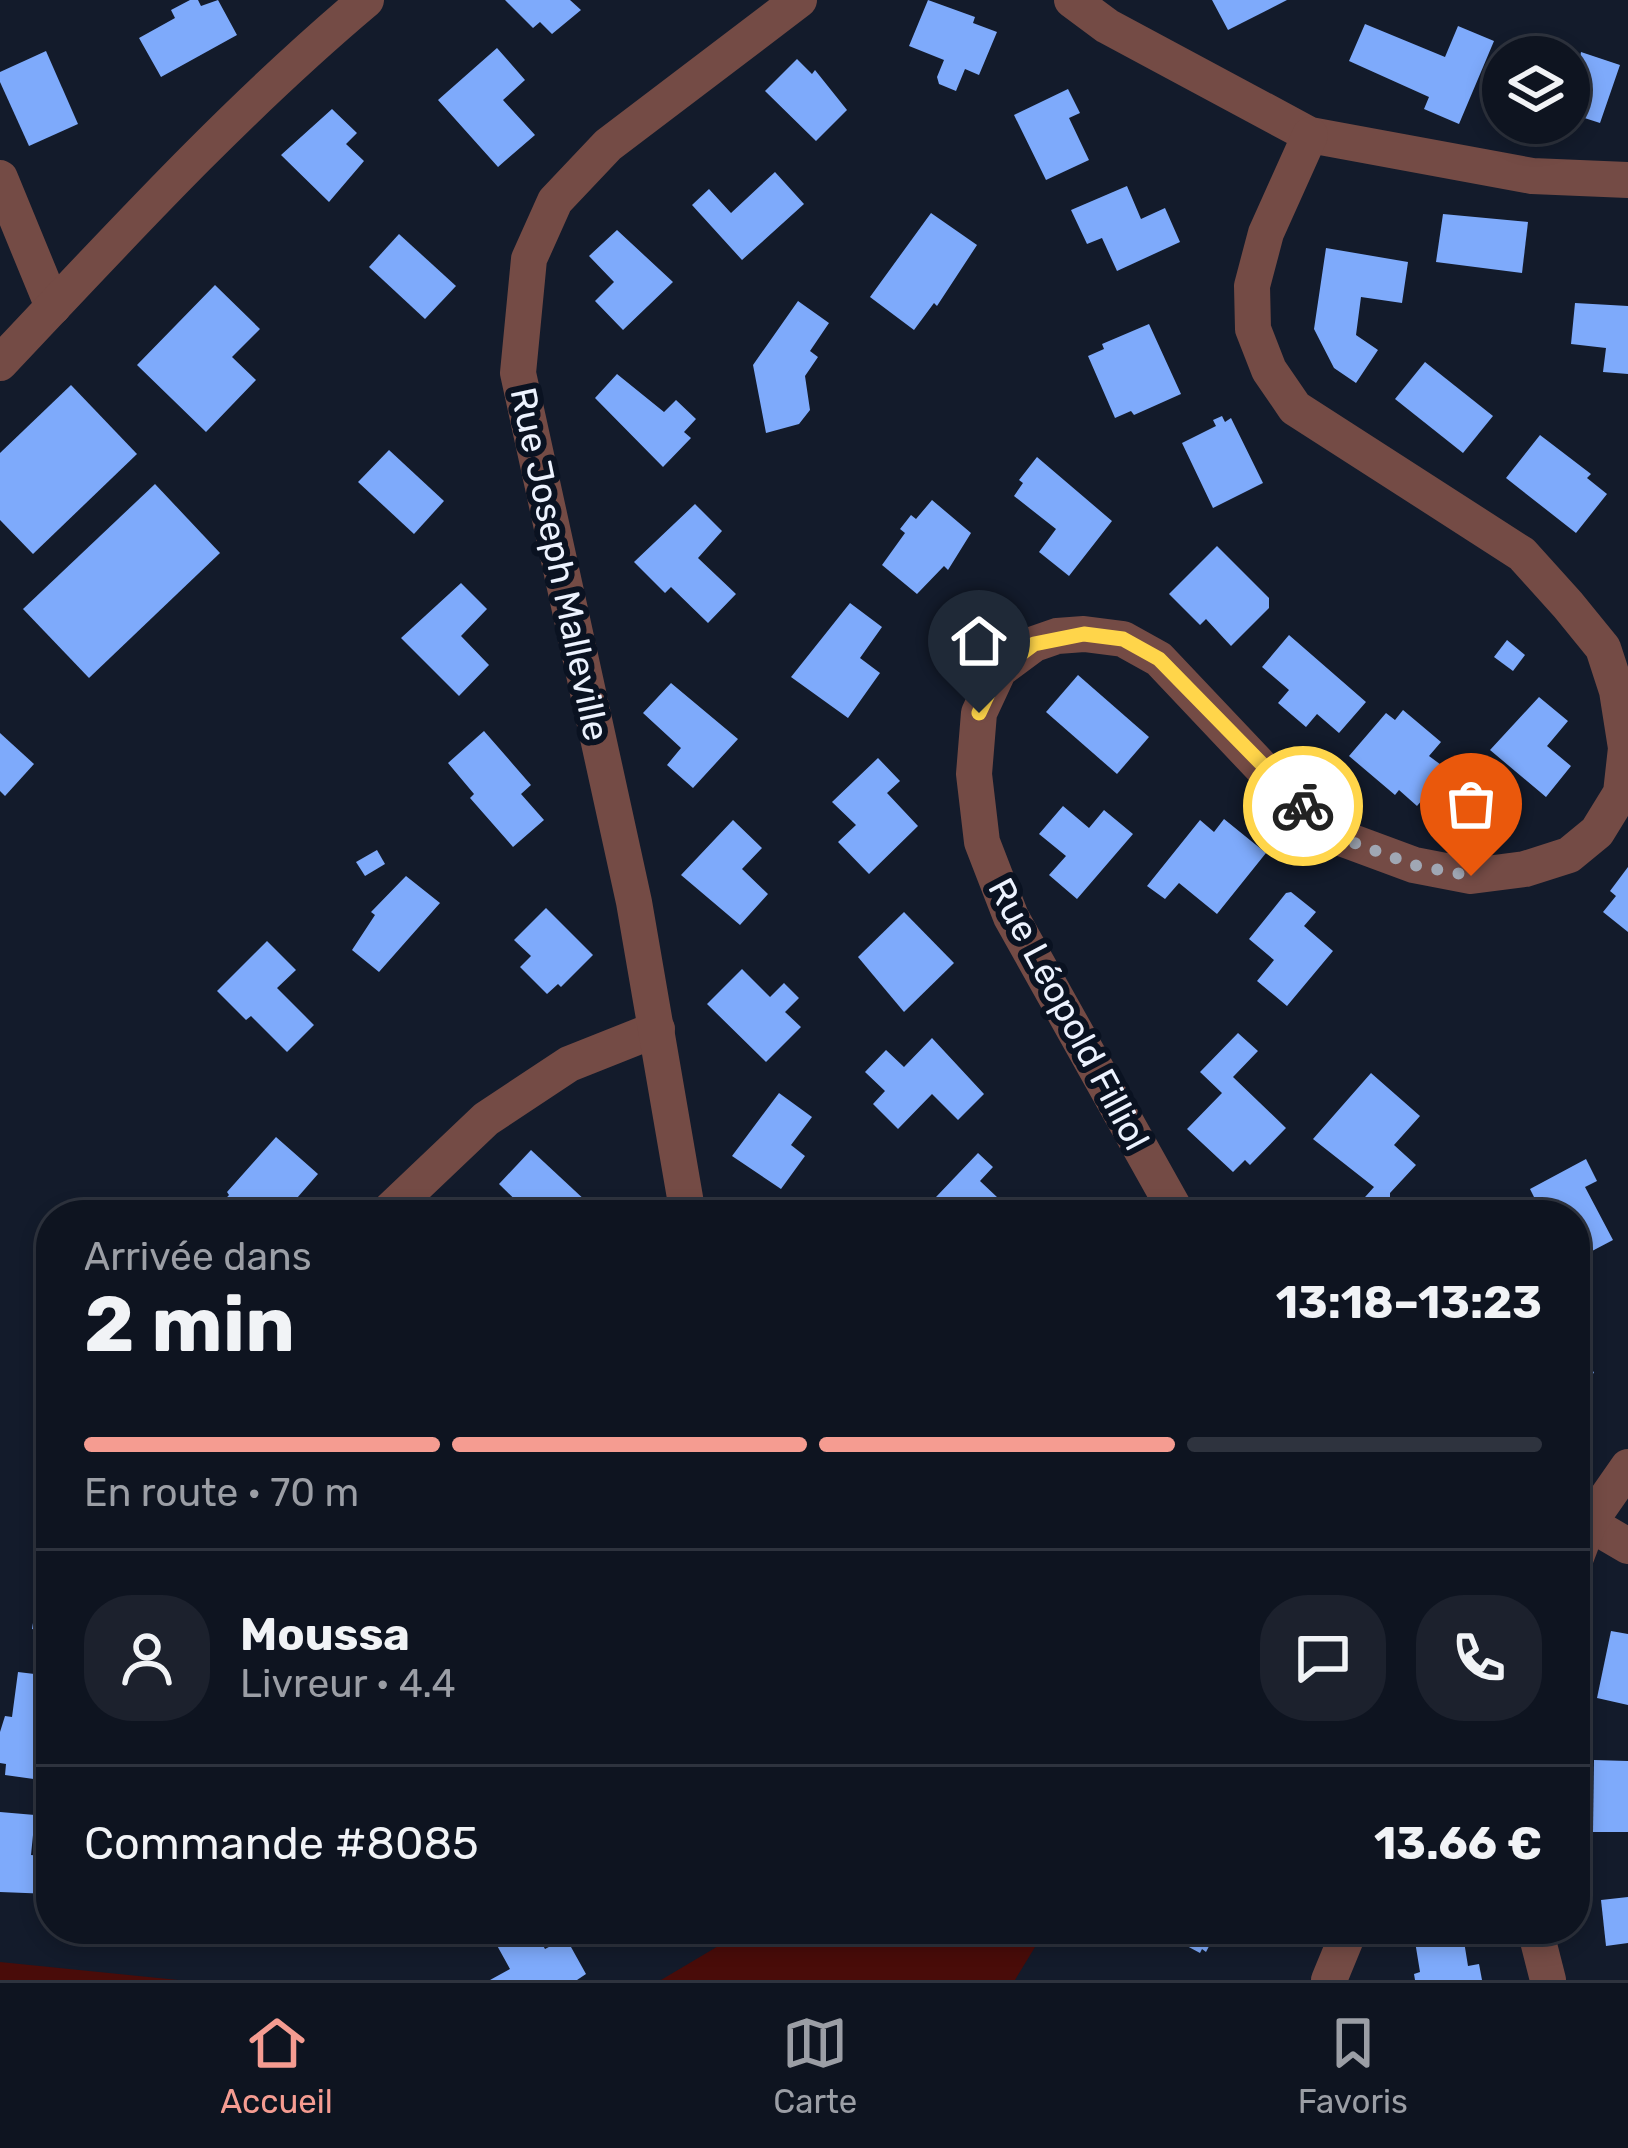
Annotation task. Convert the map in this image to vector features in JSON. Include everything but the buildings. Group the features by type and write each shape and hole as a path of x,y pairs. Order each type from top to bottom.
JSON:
{"street":[{"path":"0,363 168,186 307,50 366,0"},
{"name":"Rue Joseph Malleville","path":"686,1200 634,902 518,373 529,259 555,201 608,145 799,0"},
{"path":"1072,0 1107,26 1310,135 1532,176 1628,180"},
{"name":"Rue Léopold Filliol","path":"1170,1200 1010,917 982,842 974,774 979,713 999,670 1034,644 1058,637 1084,634 1123,639 1159,659 1282,789 1341,838 1414,865 1471,876 1525,869 1569,855 1597,832 1621,793 1626,748 1617,691 1603,648 1568,605 1522,554 1294,408 1268,370 1253,329 1252,286 1266,233 1310,135"},
{"path":"0,178 52,307"},
{"path":"402,1200 486,1119 569,1064 657,1029"},
{"path":"1590,1510 1628,1467"},
{"path":"1590,1524 1628,1546"},
{"path":"1329,1980 1344,1944"},
{"path":"1539,1944 1548,1980"}],"shaded area":[{"path":"722,1944 1037,1944 1015,1980 661,1980"},
{"path":"0,1962 178,1980 0,1980"}],"way so far":[{"path":"1303,806 1341,838 1414,865 1471,876"}],"route":[{"path":"979,713 999,670 1034,644 1084,634 1123,639 1159,659 1303,806"}]}
